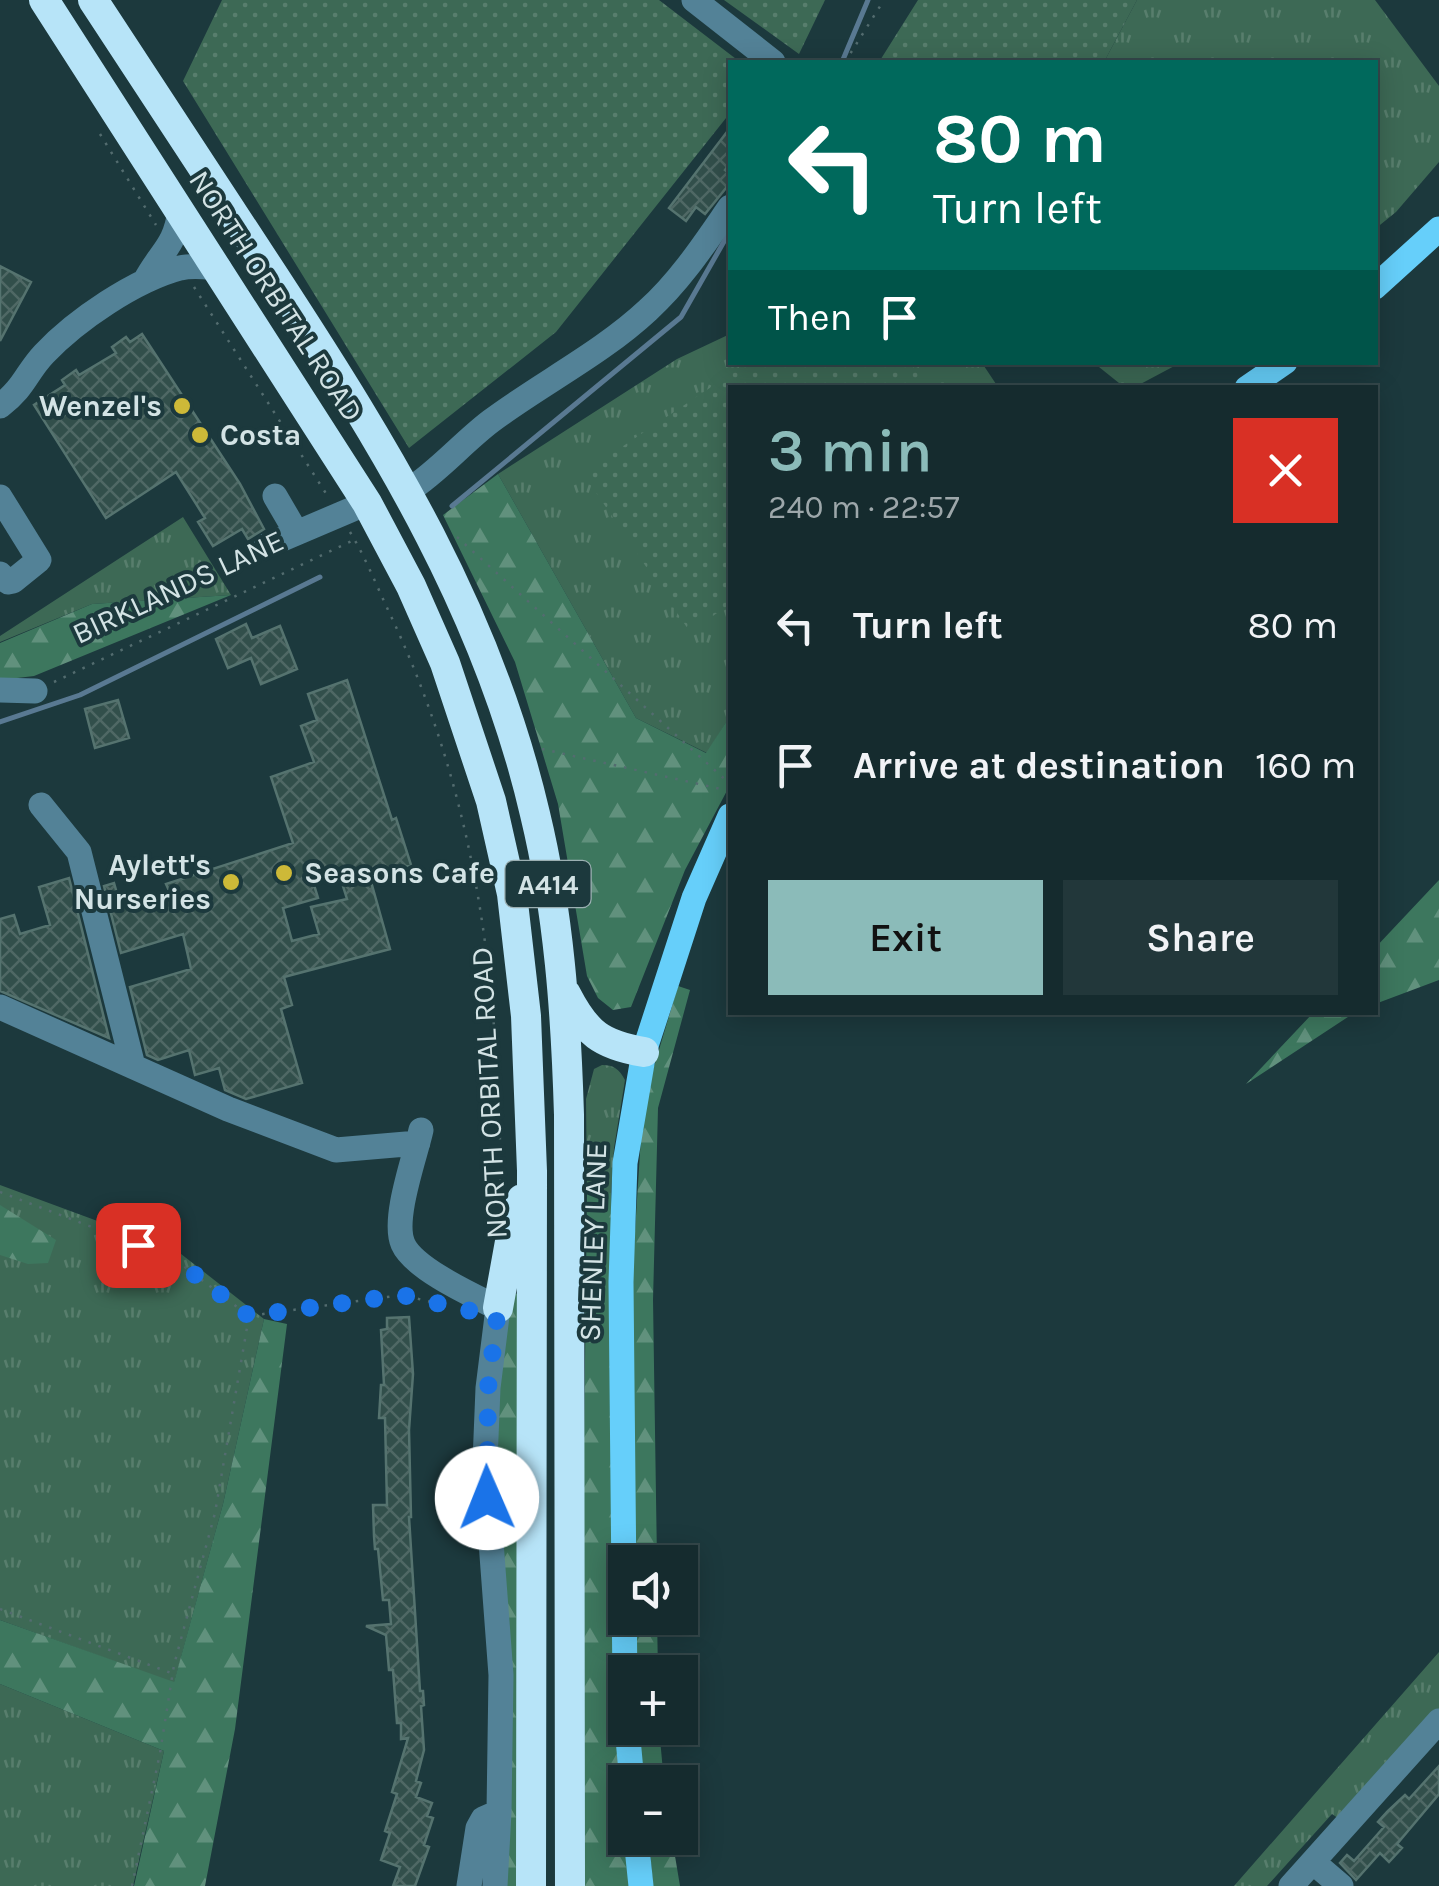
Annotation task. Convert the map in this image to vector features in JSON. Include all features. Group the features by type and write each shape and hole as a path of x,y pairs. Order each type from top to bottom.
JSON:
{"highway":[{"name":"NORTH ORBITAL ROAD","path":"44,0 219,268 354,509 411,586 445,663 490,801 512,894 526,1016 532,1171 531,1886"},
{"name":"NORTH ORBITAL ROAD","path":"93,0 354,400 408,491 462,598 516,743 538,831 563,987 569,1115 570,1886"},
{"path":"563,987 579,1020 613,1047 644,1052"},
{"path":"569,1115 586,1064 613,1047"},
{"path":"498,1308 514,1225 532,1171"}],"main road":[{"path":"1378,284 1439,229"},
{"path":"1251,385 1280,365"},
{"name":"SHENLEY LANE","path":"625,1655 622,1196 644,1052 694,898 728,821"},
{"path":"638,1855 641,1886"}],"street":[{"path":"694,0 770,60"},
{"path":"408,491 489,423 650,309 696,256 728,210"},
{"path":"176,258 180,211"},
{"path":"0,406 20,391 41,357 66,334 176,258 219,268"},
{"path":"275,496 296,532"},
{"path":"0,498 39,560 13,581 8,582 0,574"},
{"path":"266,546 354,509"},
{"path":"0,690 35,691"},
{"path":"41,805 79,852 133,1066"},
{"path":"0,1007 228,1108 336,1150 419,1137 399,1225 403,1246 427,1268 498,1308 488,1388 485,1462 501,1675 495,1886"},
{"path":"1291,1886 1439,1721"},
{"path":"468,1886 478,1828 482,1820 500,1812"},
{"path":"1313,1862 1340,1886"}],"path":[{"path":"846,60 884,0"},
{"path":"94,124 176,258 354,509 355,540 424,693 465,822 490,963 500,1072 501,1202"},
{"path":"445,526 728,782"},
{"name":"BIRKLANDS LANE","path":"35,691 355,540"},
{"path":"516,743 728,791"},
{"path":"0,1192 173,1258 249,1316 402,1295 459,1308"},
{"path":"132,1886 172,1674 215,1512 249,1316"},
{"path":"0,1610 172,1674"}],"green space":[{"path":"222,0 659,0 737,60 728,60 728,116 556,332 409,448 183,81"},
{"path":"724,0 825,0 799,54"},
{"path":"918,0 1137,0 1105,60 880,60"},
{"path":"1137,0 1375,0 1439,86 1439,162 1396,212 1378,227 1378,60 1105,60"},
{"path":"728,335 728,365 983,365 997,385 728,385 728,719 707,753 636,718 498,474 677,359"},
{"path":"744,365 911,365 925,385 728,385 728,605 690,632 583,473"},
{"path":"1096,365 1176,365 1139,385 1122,385"},
{"path":"498,474 636,718 706,753 728,719 728,789 685,870 631,1007 613,1010 598,998 587,976 558,804 515,662 443,515"},
{"path":"183,517 231,595 92,604 0,642 0,636"},
{"path":"231,595 34,676 0,680 0,643 92,604"},
{"path":"1439,880 1439,980 1378,1003 1378,945"},
{"path":"678,986 690,990 658,1108 653,1300 657,1545 633,1545 631,1295 641,1137 650,1080"},
{"path":"1311,1015 1351,1015 1246,1084"},
{"path":"602,1065 616,1068 625,1080 611,1193 587,1194 586,1099 594,1069"},
{"path":"0,1185 176,1250 264,1319 223,1504 174,1683 0,1620"},
{"path":"611,1193 616,1545 608,1545 608,1635 617,1635 618,1655 608,1655 608,1745 622,1745 623,1765 608,1765 608,1855 627,1855 629,1886 583,1886 587,1194"},
{"path":"0,1205 56,1240 48,1263 28,1264 0,1255"},
{"path":"507,1293 519,1294 519,1886 506,1886 493,1434"},
{"path":"264,1319 287,1324 235,1729 205,1886 134,1886 164,1751 0,1684 0,1620 174,1682 223,1504"},
{"path":"634,1635 657,1635 658,1655 635,1655"},
{"path":"1439,1652 1439,1712 1342,1821 1332,1814 1267,1886 1234,1886"},
{"path":"0,1684 164,1751 133,1886 0,1886"},
{"path":"640,1745 661,1745 662,1765 642,1765"},
{"path":"650,1855 675,1855 680,1886 653,1886"}],"building":[{"path":"728,131 728,185 705,214 696,207 686,221 669,208"},
{"path":"0,266 31,282 0,341"},
{"path":"142,334 240,484 264,529 248,539 242,529 213,546 198,522 205,518 176,472 106,518 34,405 65,385 62,380 76,370 79,375 116,353 112,347 126,337 130,342"},
{"path":"246,624 252,638 280,626 297,669 261,684 251,658 228,668 216,639"},
{"path":"347,680 392,820 396,818 411,865 370,878 390,949 284,977 292,1005 281,1009 302,1083 246,1099 225,1090 219,1068 195,1075 189,1050 158,1060 147,1055 130,987 191,969 183,934 121,953 104,886 114,883 118,897 135,892 139,907 172,897 166,884 293,843 271,777 314,762 301,726 317,720 308,694","holes":["337,867 347,899 311,907 319,934 292,941 283,908 318,898 311,875"]},
{"path":"118,700 129,738 95,748 85,709"},
{"path":"69,878 109,1038 0,991 0,919 14,915 20,934 50,925 39,887"},
{"path":"409,1317 413,1374 409,1517 424,1705 424,1750 416,1797 432,1803 427,1816 433,1818 424,1845 429,1847 415,1886 393,1886 400,1867 381,1860 397,1794 392,1792 408,1738 401,1739 401,1723 397,1723 386,1635 366,1626 391,1624 389,1600 383,1600 374,1536 373,1505 387,1505 385,1418 379,1418 384,1385 381,1330 387,1329 387,1318"},
{"path":"1439,1766 1439,1794 1397,1844 1402,1848 1389,1862 1380,1853 1356,1880 1340,1863 1347,1855 1354,1861 1384,1827 1378,1822 1405,1795 1409,1799"}],"waterway":[{"path":"843,60 868,0"},
{"path":"452,506 681,317 728,235"},
{"path":"0,722 80,695 320,577"}],"place":[{"name":"Wenzel's","path":"182,406"},
{"name":"Costa","path":"200,435"},
{"name":"Seasons Cafe","path":"284,873"},
{"name":"Aylett's Nurseries","path":"231,882"}],"route":[{"path":"138,1245 173,1258 249,1316 402,1295 497,1317 488,1388 487,1498"}]}
